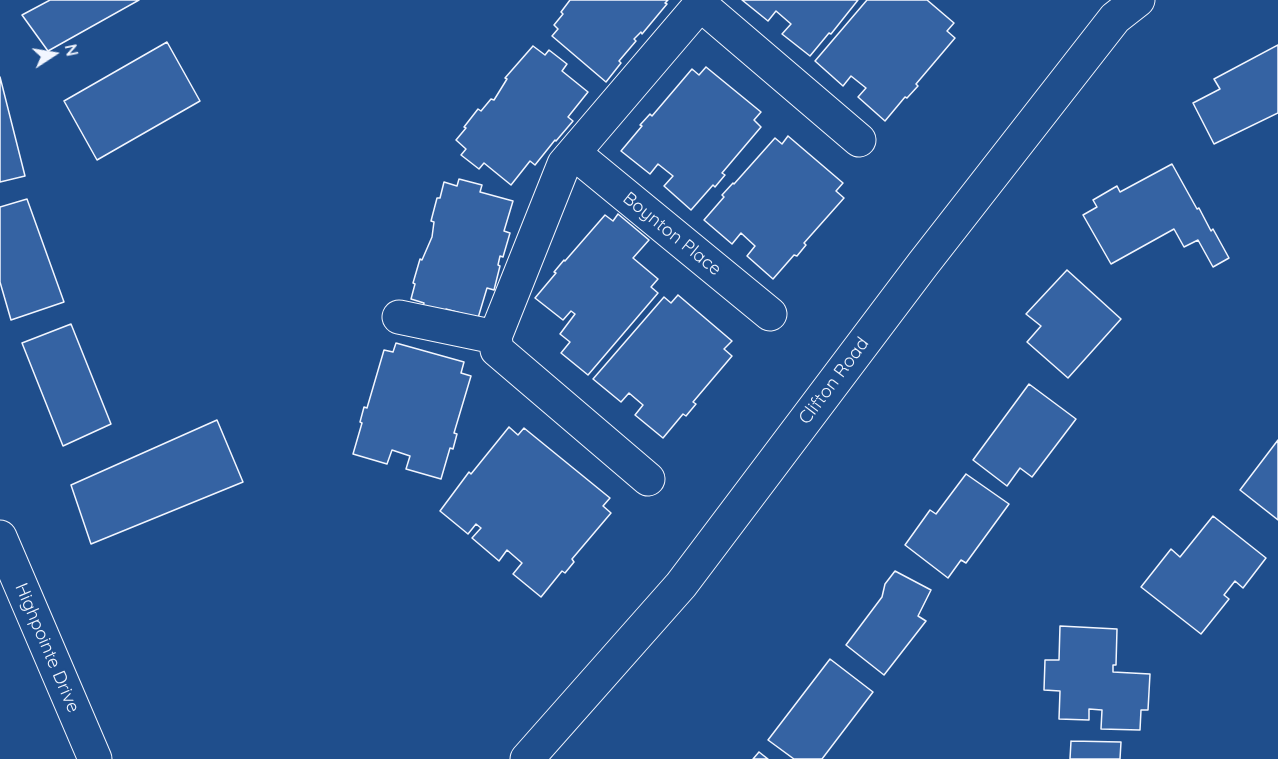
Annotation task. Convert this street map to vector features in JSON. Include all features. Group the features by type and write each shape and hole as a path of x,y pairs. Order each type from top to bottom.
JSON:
{"main road":[{"name":"Clifton Road","path":"527,759 681,585 923,264 1115,18 1138,0"},
{"path":"648,479 497,350 495,337 564,164 703,2 859,140"},
{"name":"Boynton Place","path":"574,153 770,314"},
{"path":"399,317 495,337"},
{"name":"Highpointe Drive","path":"0,537 95,759"}],"building":[{"path":"50,0 139,0 48,51 22,15"},
{"path":"570,0 668,0 642,34 641,32 634,39 636,41 619,61 621,63 606,82 552,36 558,29 554,25"},
{"path":"742,0 858,0 810,56 782,34 791,24 776,11 768,21"},
{"path":"867,0 927,0 954,23 947,31 955,38 916,84 918,86 907,98 905,97 885,121 858,97 866,88 851,76 843,86 815,61"},
{"path":"167,42 200,101 97,160 64,101"},
{"path":"1278,45 1278,113 1214,144 1193,103 1220,89 1214,79"},
{"path":"533,46 545,55 549,50 567,64 562,71 588,92 568,117 573,121 535,165 530,161 511,185 484,163 479,169 461,155 466,149 456,140 478,109 481,111 491,99 494,100 507,79 505,78"},
{"path":"706,67 761,112 754,120 761,127 722,173 725,175 715,187 713,185 691,210 664,186 673,176 658,164 650,174 621,151 642,126 640,125 650,114 652,116 692,69 699,75"},
{"path":"0,77 25,176 0,182"},
{"path":"788,136 843,183 836,191 844,198 804,243 806,245 797,256 794,255 773,279 747,256 755,246 741,233 732,244 704,220 724,197 722,195 775,138 782,144"},
{"path":"1172,164 1197,209 1199,208 1211,231 1213,229 1229,258 1213,267 1198,240 1184,247 1174,229 1111,264 1083,215 1097,207 1093,200 1117,186 1120,192"},
{"path":"459,179 482,185 480,192 513,201 504,231 510,233 503,257 500,256 494,290 487,288 478,318 446,309 444,316 422,310 424,303 411,299 420,259 422,260 432,237 434,222 431,221 437,198 440,198 444,182 457,186"},
{"path":"27,199 64,302 11,320 0,282 0,207"},
{"path":"618,214 649,240 633,258 658,279 651,287 658,293 588,375 561,353 570,342 560,334 575,314 571,311 563,320 535,298 564,260 605,215 613,221"},
{"path":"1067,270 1121,319 1068,378 1027,342 1041,326 1026,314"},
{"path":"678,295 732,341 724,349 732,356 693,402 696,404 686,416 683,414 663,438 635,415 643,405 629,393 621,402 593,379 664,297 671,303"},
{"path":"71,324 111,424 63,446 22,343"},
{"path":"396,343 464,362 461,373 471,376 454,433 457,434 453,449 450,448 441,479 406,469 410,456 392,450 387,464 353,454 364,407 367,408 384,350 393,352"},
{"path":"1029,384 1076,419 1032,477 1020,468 1007,486 973,460"},
{"path":"217,420 243,482 91,544 71,485"},
{"path":"509,427 518,435 524,428 610,498 603,506 611,513 572,559 574,562 565,573 562,571 541,597 513,574 522,563 507,550 499,561 472,538 481,528 476,524 468,534 440,511 469,472 471,474"},
{"path":"1278,440 1278,520 1240,490"},
{"path":"966,474 1009,504 966,563 961,560 948,578 905,545 930,510 936,514"},
{"path":"1213,516 1266,558 1243,588 1235,581 1224,595 1229,599 1201,634 1141,587 1171,549 1180,557"},
{"path":"895,571 931,590 918,616 926,621 884,675 846,645 882,597 885,584"},
{"path":"1060,626 1117,629 1116,665 1113,665 1113,672 1150,674 1148,710 1141,710 1140,730 1101,729 1102,710 1089,709 1089,720 1059,719 1060,691 1044,690 1045,660 1059,660"},
{"path":"830,659 873,692 822,759 794,759 768,740"},
{"path":"1071,741 1121,742 1120,759 1070,759"},
{"path":"759,752 768,759 753,759"}]}
